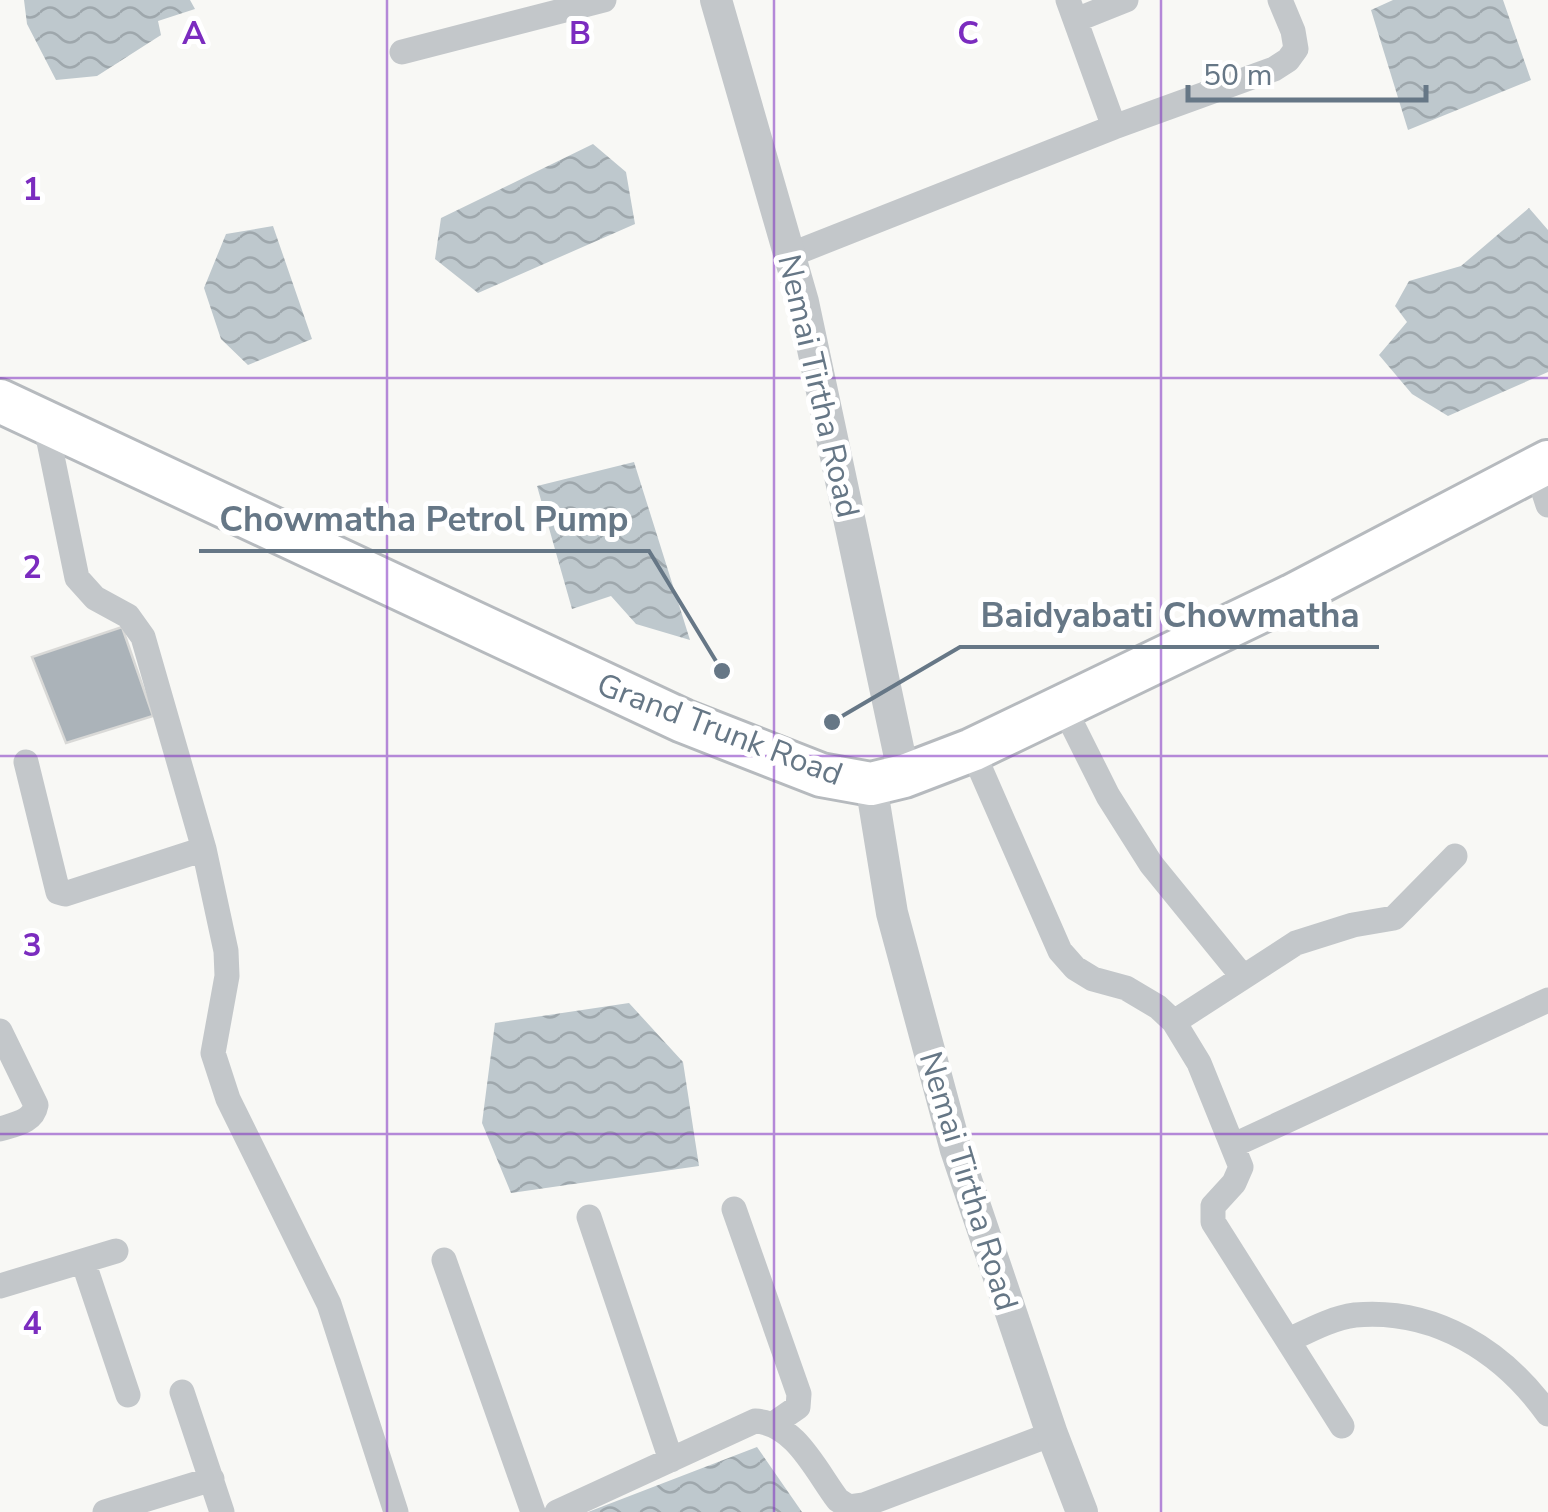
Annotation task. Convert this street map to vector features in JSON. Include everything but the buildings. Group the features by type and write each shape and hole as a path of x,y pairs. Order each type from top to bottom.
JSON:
{"main road":[{"name":"Grand Trunk Road","path":"0,400 683,721 822,775 888,780"},
{"path":"888,780 972,750 1544,478"}],"street":[{"path":"402,52 604,0"},
{"name":"Nemai Tirtha Road","path":"716,0 803,302 888,780 892,913 978,1217 1082,1512"},
{"path":"1114,127 1072,10 1126,0"},
{"path":"790,255 1114,127 1274,69 1296,49 1280,0"},
{"path":"45,422 77,578 94,598 128,616 143,638 204,849 227,963 213,1053 215,1066 228,1100 325,1294 396,1512"},
{"path":"1063,706 1108,796 1140,848 1243,977"},
{"path":"972,750 1060,951 1075,968 1093,979 1126,988 1158,1007 1174,1022 1198,1062 1241,1167 1234,1183 1212,1206 1213,1222 1342,1426"},
{"path":"26,762 58,892 65,894 204,849"},
{"path":"1174,1022 1296,944 1319,934 1394,918 1454,856"},
{"path":"1234,1145 1548,1000"},
{"path":"0,1032 36,1104 30,1118 0,1129"},
{"path":"734,1209 799,1394 798,1407 775,1423"},
{"path":"589,1217 671,1460"},
{"path":"0,1286 116,1251"},
{"path":"444,1260 533,1512"},
{"path":"83,1261 128,1394"},
{"path":"1289,1340 1353,1315 1391,1316 1430,1324 1463,1334 1524,1384 1548,1414"},
{"path":"182,1392 222,1512"},
{"path":"557,1512 754,1421 775,1423 791,1436 838,1500 849,1507 864,1505 1052,1434"},
{"path":"105,1512 212,1479"}],"water":[{"path":"24,0 190,0 195,9 158,21 161,35 97,76 56,80 27,24"},
{"path":"1393,0 1503,0 1531,80 1408,130 1371,10"},
{"path":"593,144 626,172 635,224 478,293 435,259 441,218"},
{"path":"1529,208 1548,230 1548,372 1448,416 1412,394 1379,355 1407,322 1395,306 1409,281 1461,266"},
{"path":"273,226 312,339 248,365 221,339 204,288 226,234"},
{"path":"634,462 690,640 636,624 611,596 572,609 537,486"},
{"path":"629,1003 683,1062 699,1166 511,1193 482,1123 495,1023"},
{"path":"757,1447 802,1512 588,1512"}],"place":[{"name":"Chowmatha Petrol Pump","path":"722,671"},
{"name":"Baidyabati Chowmatha","path":"832,722"}]}
